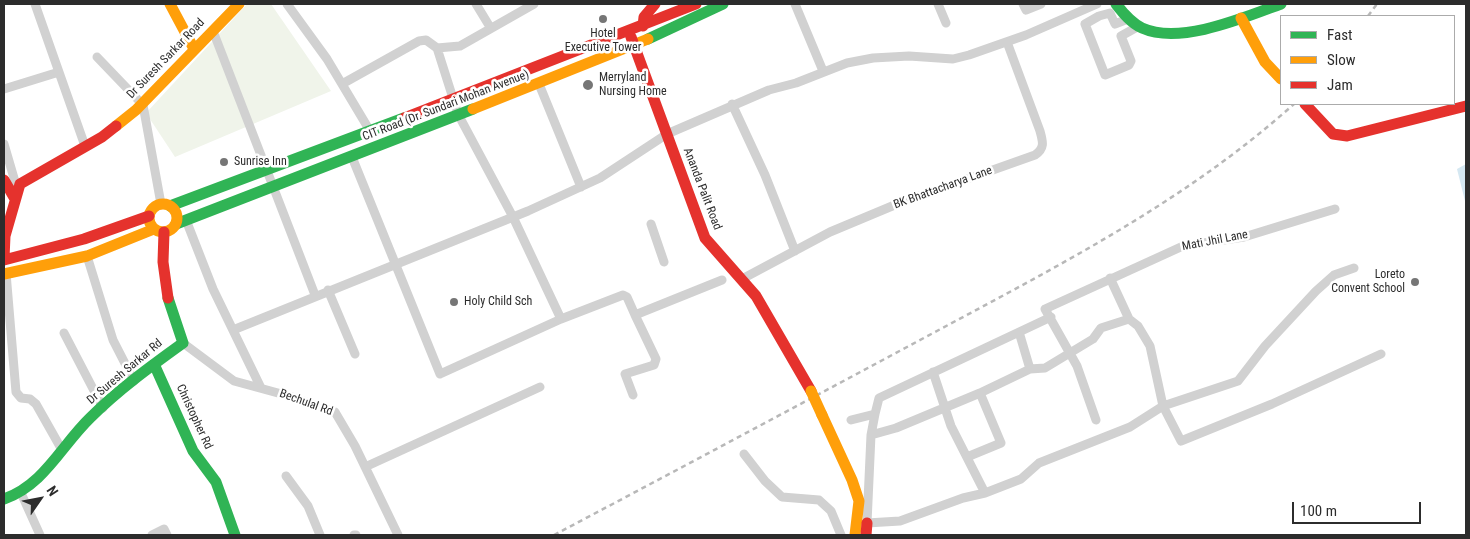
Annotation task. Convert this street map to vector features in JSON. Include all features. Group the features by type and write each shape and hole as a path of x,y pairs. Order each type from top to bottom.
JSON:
{"street":[{"path":"35,4 85,146"},
{"path":"170,4 194,49"},
{"name":"Dr Suresh Sarkar Road","path":"21,183 102,137 142,104 239,4"},
{"path":"287,4 342,84 370,131"},
{"path":"476,4 490,28"},
{"path":"437,48 460,46 534,4"},
{"path":"643,26 644,17 655,4"},
{"name":"CIT Road (Dr. Sundari Mohan Avenue)","path":"166,205 266,171 453,97 643,26 680,8 696,4"},
{"name":"CIT Road (Dr. Sundari Mohan Avenue)","path":"181,222 539,84 686,23 723,4"},
{"path":"794,4 823,71"},
{"path":"938,4 946,22"},
{"path":"1023,4 1026,10 1041,4"},
{"path":"233,330 315,295 514,217 581,187 600,178 667,134 732,104 847,63 873,58 909,56 953,59 1006,42 1097,4"},
{"path":"1116,4 1128,18 1139,26 1148,31 1165,32 1206,30 1281,4"},
{"path":"1106,13 1110,13 1121,36 1131,61 1126,67 1105,75 1085,24 1106,13"},
{"path":"1116,24 1128,18"},
{"path":"1241,18 1265,62 1280,78"},
{"path":"1121,36 1139,26"},
{"path":"212,31 315,295"},
{"name":"Ananda Palit Road","path":"629,31 705,238 742,279 774,322 811,391 852,480 859,501 855,535"},
{"path":"342,84 419,41 426,40 437,48 458,114 514,217 561,319"},
{"name":"BK Bhattacharya Lane","path":"742,279 830,232 896,204 1035,155 1040,151 1043,144 1040,131 1006,42"},
{"path":"98,57 142,104 166,205 176,214 181,222 261,388"},
{"path":"4,89 59,72"},
{"path":"539,84 581,187"},
{"path":"732,104 765,175 795,251"},
{"path":"1306,105 1333,134 1348,136 1466,106"},
{"path":"4,144 16,185 21,183"},
{"path":"352,157 440,374 561,319 623,295 627,297 656,359 654,365 625,374 633,395"},
{"path":"4,180 15,199"},
{"path":"21,183 5,236 4,260 16,392 21,398 30,399 36,404 62,450"},
{"path":"4,260 84,239 149,216 153,208 166,205"},
{"name":"Mati Jhil Lane","path":"875,414 879,398 1019,332 1048,313 1110,278 1183,246 1244,237 1335,209"},
{"path":"149,216 159,231"},
{"path":"5,274 87,256 173,228 181,222"},
{"path":"651,224 664,262"},
{"name":"Dr Suresh Sarkar Rd","path":"4,499 21,493 37,481 81,427 154,364 183,343 168,302 162,272 159,231"},
{"path":"87,256 113,340 134,381"},
{"path":"867,523 900,521 962,498 985,493 1021,479 1039,463 1130,427 1163,406 1238,381 1265,346 1316,291 1334,274 1354,268"},
{"path":"1110,278 1129,319 1138,326 1150,346 1163,406 1181,441 1272,404 1381,354"},
{"path":"636,316 722,280"},
{"path":"328,290 355,354"},
{"path":"1048,313 1086,387 1096,420"},
{"path":"871,436 945,408 1030,369 1045,368 1093,339 1101,328 1129,319"},
{"path":"64,332 103,408"},
{"path":"1019,332 1030,369"},
{"name":"Bechulal Rd","path":"183,343 234,381 335,412 365,467 398,535"},
{"name":"Christopher Rd","path":"154,364 179,416 193,451 216,482 235,535"},
{"path":"933,372 951,426 985,493"},
{"path":"365,467 540,387"},
{"path":"967,457 1001,442 980,393"},
{"path":"851,420 875,414 871,436 866,535"},
{"path":"744,454 765,481 782,497 819,500 831,511 841,535"},
{"path":"286,476 308,506 320,535"},
{"path":"21,493 40,535"},
{"path":"152,535 164,529 167,535"}],"shaded area":[{"path":"247,4 271,4 331,91 175,157 146,113"}],"water":[{"path":"1466,164 1466,205 1457,169"}],"railway":[{"path":"1369,15 1377,4"},
{"path":"554,535 1075,256 1166,201 1210,171 1253,139 1293,105"}],"traffic: fast":[{"path":"648,39 723,4"},
{"path":"1116,4 1138,26 1157,32 1174,33 1212,28 1281,4"},
{"path":"176,224 473,109"},
{"path":"170,206 404,118"},
{"path":"4,499 18,493 41,475 80,429 101,408 135,379 183,343 168,298"},
{"path":"154,364 193,451 216,482 235,535"}],"traffic: slow":[{"path":"170,4 194,49"},
{"path":"116,126 136,110 239,4"},
{"path":"1241,18 1265,62 1280,78"},
{"path":"473,109 648,39"},
{"path":"163,204 173,208 177,218 173,228 163,232 153,228 149,218 153,208 163,204"},
{"path":"4,274 87,256 154,229"},
{"path":"811,391 822,415"},
{"path":"822,415 852,480 859,501 855,535"}],"traffic: jam":[{"path":"643,26 644,17 655,4"},
{"path":"404,118 696,4"},
{"path":"631,37 705,238 756,296 811,391"},
{"path":"1306,105 1333,134 1347,136 1466,106"},
{"path":"4,258 5,236 20,184 102,137 116,126"},
{"path":"4,180 15,199"},
{"path":"4,260 84,239 149,216"},
{"path":"164,232 163,262 168,298"},
{"path":"866,535 867,523"}],"place":[{"name":"Hotel Executive Tower","path":"603,19"},
{"name":"Merryland Nursing Home","path":"588,85"},
{"name":"Sunrise Inn","path":"224,162"},
{"name":"Loreto Convent School","path":"1415,282"},
{"name":"Holy Child Sch","path":"454,302"}]}
